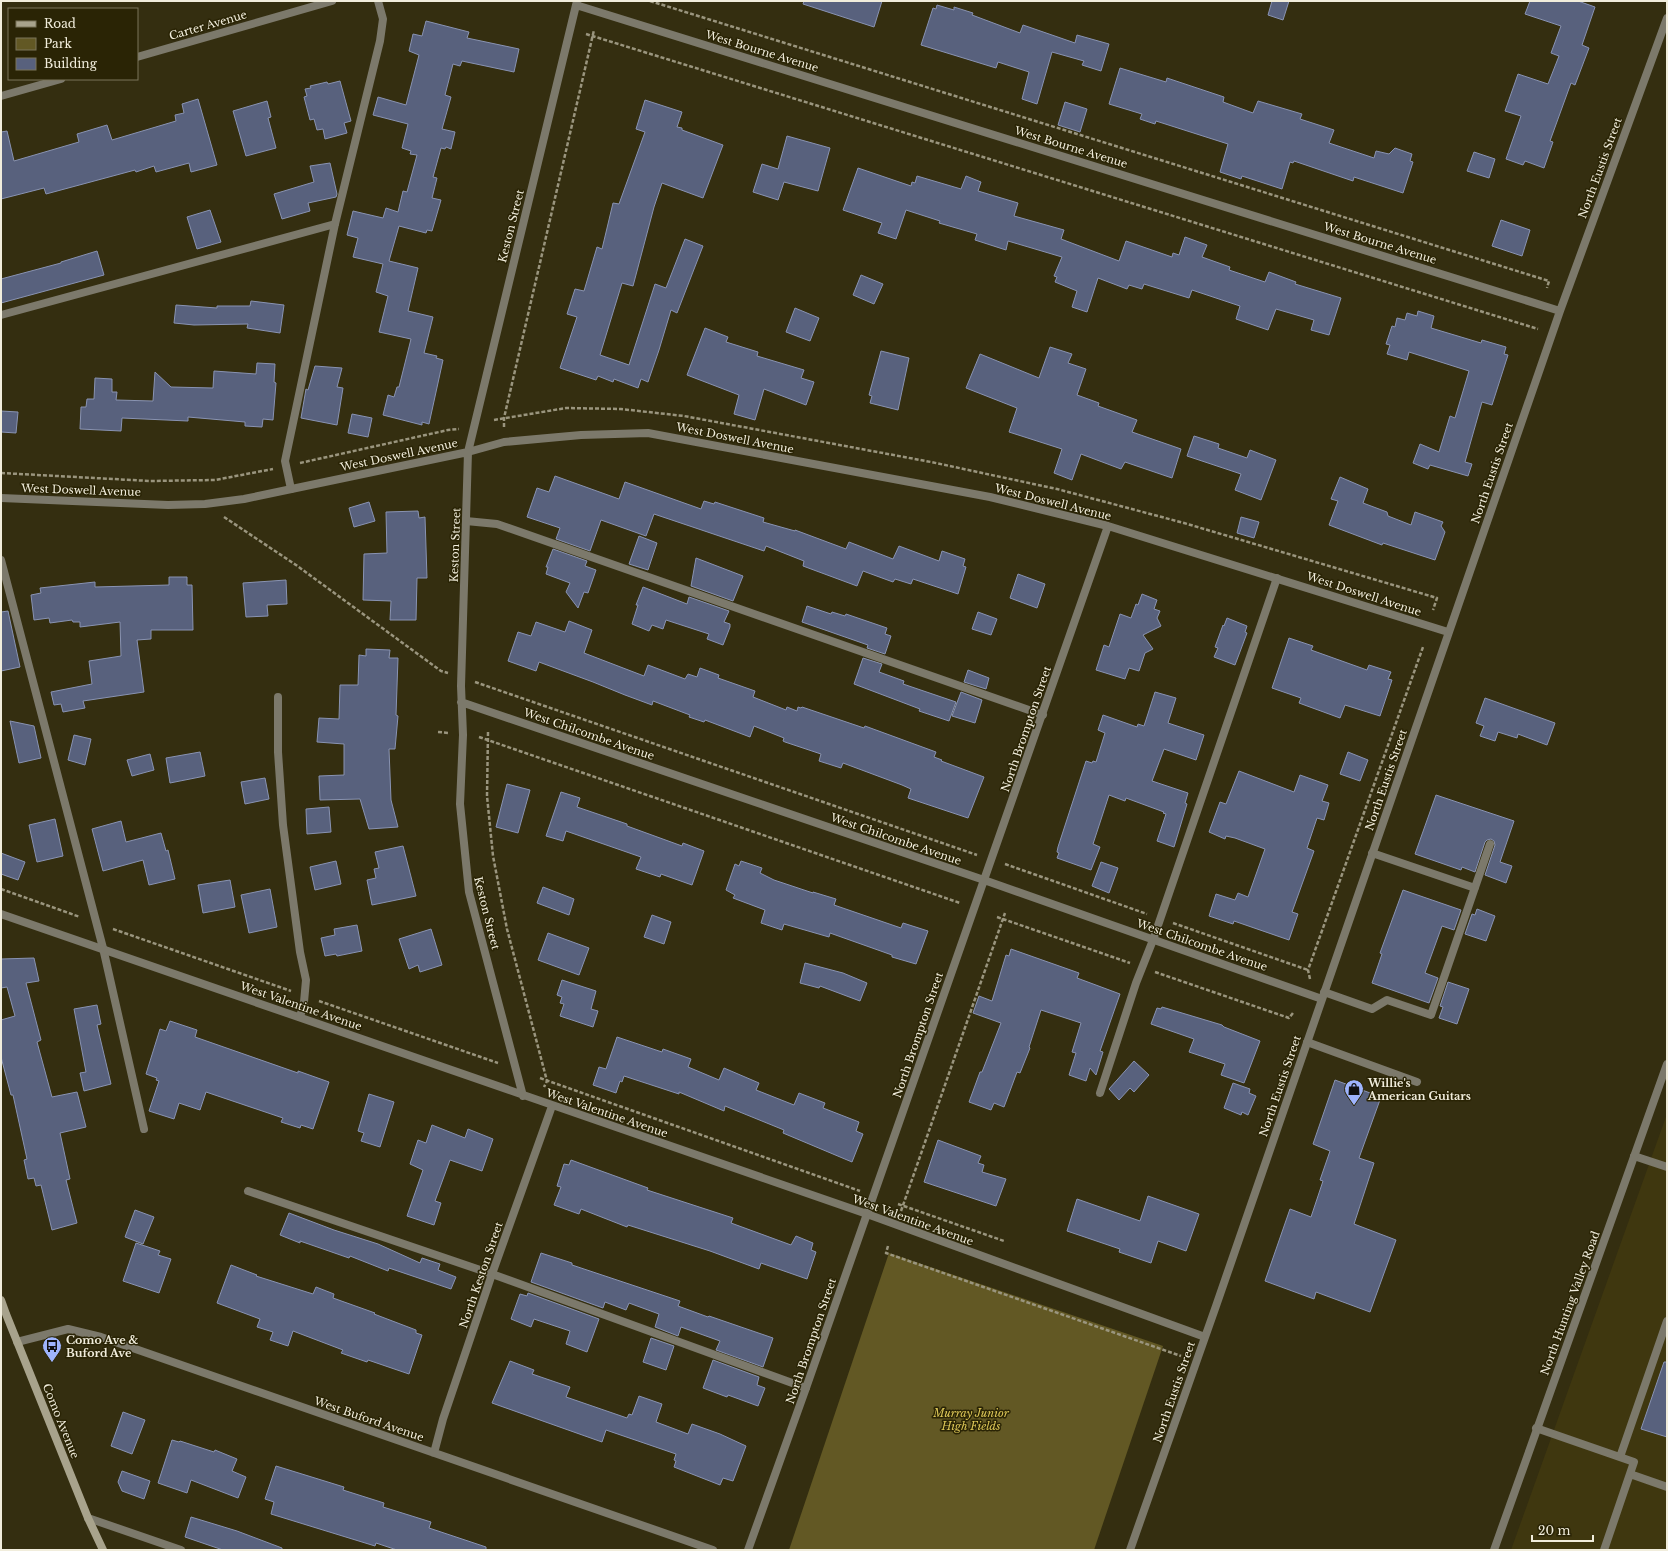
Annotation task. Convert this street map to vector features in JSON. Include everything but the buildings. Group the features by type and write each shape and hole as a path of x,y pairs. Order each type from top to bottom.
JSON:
{"main road":[{"name":"Como Avenue","path":"1,1300 88,1518 103,1550"}],"street":[{"name":"Carter Avenue","path":"138,57 332,1"},
{"path":"291,489 286,461 335,224 380,41 383,19 378,1"},
{"name":"West Bourne Avenue","path":"576,3 1560,311"},
{"name":"Keston Street","path":"523,1096 469,892 460,804 463,735 461,678 468,452 576,3"},
{"name":"North Eustis Street","path":"1130,1550 1560,311 1667,18"},
{"path":"1,96 57,80"},
{"path":"1,315 335,224"},
{"name":"West Doswell Avenue","path":"1,498 168,505 205,504 244,499 468,452 504,442 581,435 648,433 990,497 1108,526 1448,632"},
{"path":"466,521 497,524 1043,715"},
{"name":"North Brompton Street","path":"748,1550 1043,715 1108,526"},
{"path":"1,560 103,948 144,1129"},
{"path":"1100,1093 1136,983 1154,940 1277,578"},
{"path":"278,697 278,752 283,825 300,952 306,980 300,1017"},
{"name":"West Chilcombe Avenue","path":"461,702 984,880 1154,940 1323,996 1372,1009 1387,1000 1431,1015 1475,888"},
{"path":"1372,853 1475,888 1490,844"},
{"name":"West Valentine Avenue","path":"1,914 103,948 523,1096 867,1214 1205,1337"},
{"path":"1307,1042 1417,1082"},
{"name":"North Hunting Valley Road","path":"1494,1550 1536,1428 1667,1064"},
{"name":"North Keston Street","path":"434,1453 443,1419 492,1274 552,1106"},
{"path":"1634,1156 1667,1167"},
{"path":"248,1191 492,1274 806,1388"},
{"path":"1620,1457 1667,1322"},
{"name":"West Buford Avenue","path":"17,1342 68,1329 102,1337 713,1550"},
{"path":"1536,1428 1634,1462 1604,1550"},
{"path":"1630,1474 1667,1487"},
{"path":"88,1518 181,1550"}],"path":[{"path":"650,1 1549,281 1547,288"},
{"path":"504,428 504,418 594,30"},
{"path":"586,34 1538,329"},
{"path":"1,473 150,481 215,480 286,466 448,430 464,428"},
{"path":"205,504 296,566 441,671 1308,970"},
{"path":"1310,979 1308,970 1423,647"},
{"path":"438,732 449,733"},
{"path":"488,732 487,796 493,856 507,928 547,1081 544,1087"},
{"path":"479,738 960,903"},
{"path":"1,890 498,1063"},
{"path":"901,1211 1005,913"},
{"path":"540,1078 862,1191"},
{"path":"852,1193 853,1188"},
{"path":"898,1204 1004,1241"},
{"path":"888,1246 886,1253 1181,1356"}],"shaded area":[{"path":"1667,1114 1667,1550 1511,1550"}],"green space":[{"name":"Murray Junior High Fields","path":"889,1253 1163,1346 1094,1550 789,1550"}],"place":[{"name":"Willie's American Guitars","path":"1354,1106"},
{"name":"Como Ave & Buford Ave","path":"52,1363"}]}
